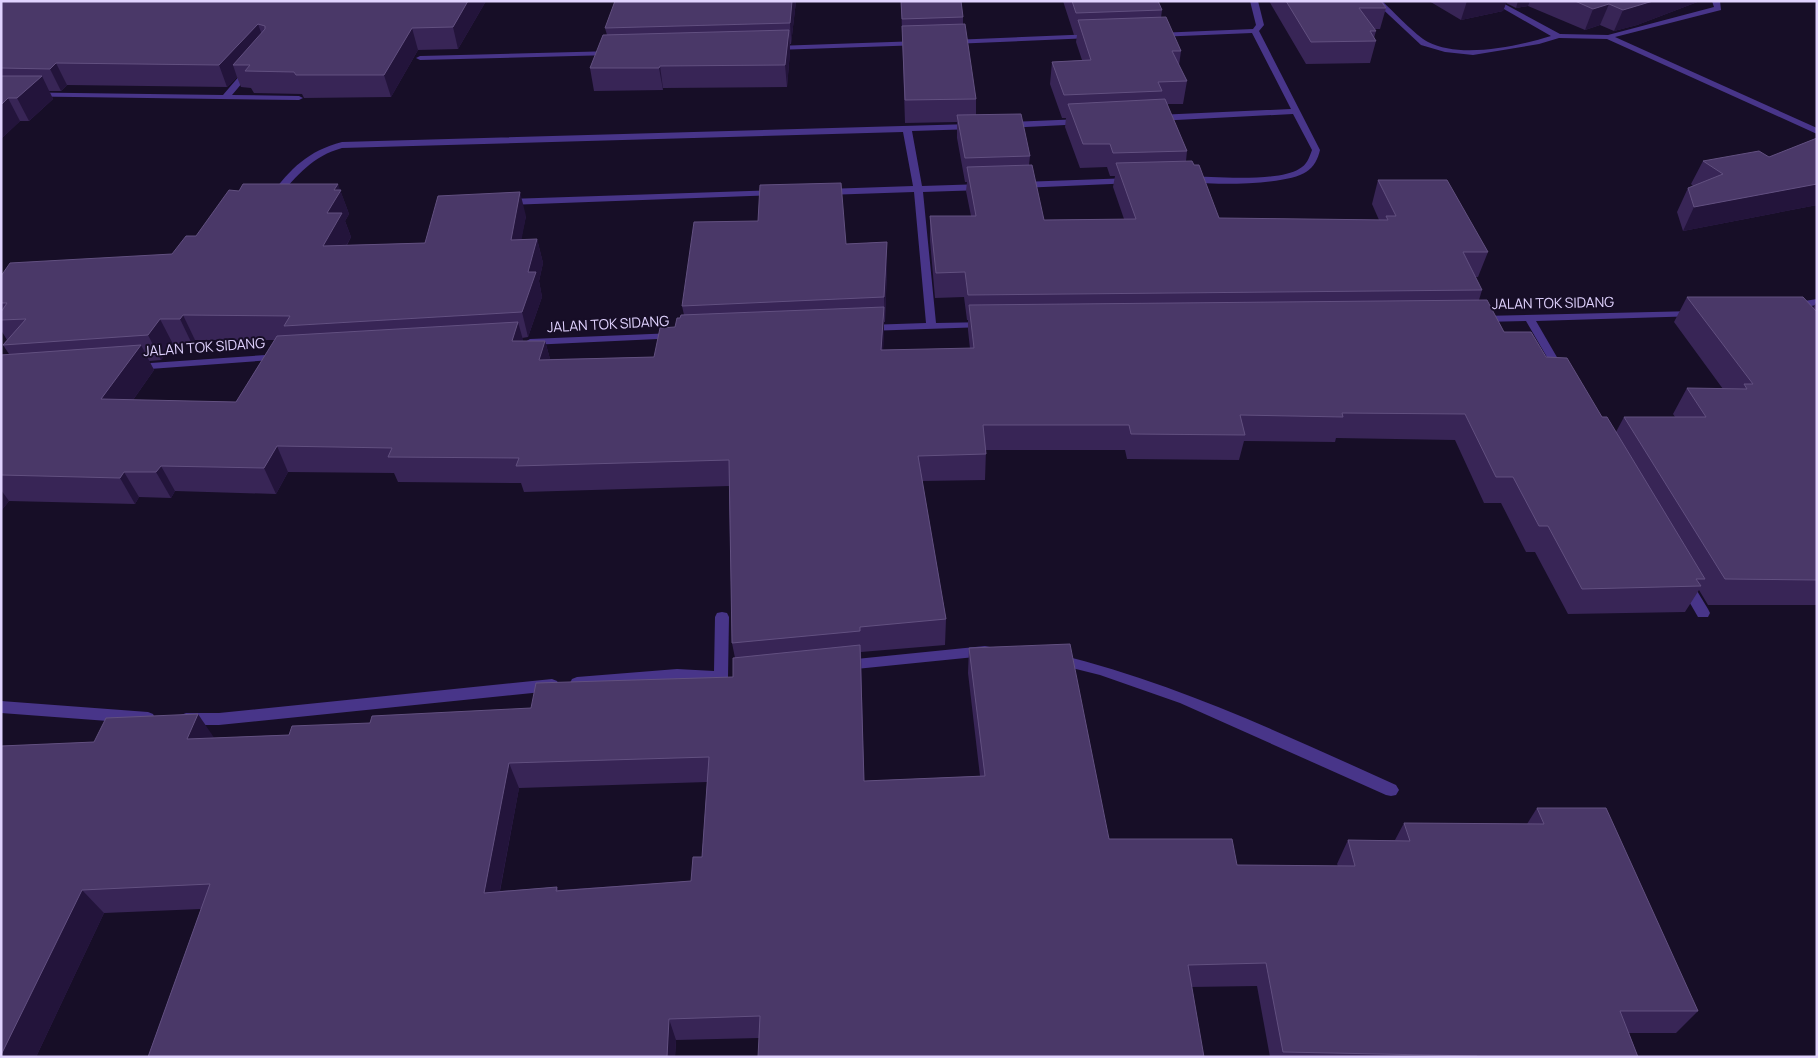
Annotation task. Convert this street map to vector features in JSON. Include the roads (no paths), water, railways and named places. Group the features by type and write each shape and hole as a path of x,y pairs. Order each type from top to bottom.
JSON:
{"street":[{"path":"1144,35 1255,31 1260,25 1254,1"},
{"path":"1376,1 1424,43 1445,50 1481,52 1540,42 1558,36 1608,37 1718,8 1716,1"},
{"path":"1493,1 1558,36"},
{"path":"1179,180 1266,179 1300,173 1312,163 1316,150 1294,112 1255,31"},
{"path":"940,42 1099,36"},
{"path":"1608,37 1817,130"},
{"path":"761,49 930,42"},
{"path":"420,58 624,53"},
{"path":"225,97 256,63"},
{"path":"1,94 299,98"},
{"path":"1145,119 1294,112"},
{"path":"996,126 1096,121"},
{"path":"271,201 308,158 325,149 342,145 907,130 986,126"},
{"path":"907,130 918,189 931,325"},
{"path":"1015,186 1141,181"},
{"path":"820,192 995,186"},
{"path":"496,202 790,193"},
{"path":"1795,320 1784,307 1817,302"},
{"name":"JALAN TOK SIDANG","path":"1470,319 1530,319 1705,313"},
{"path":"1530,319 1568,384"},
{"path":"852,328 1001,324"},
{"name":"JALAN TOK SIDANG","path":"517,343 684,336"},
{"name":"JALAN TOK SIDANG","path":"120,368 289,356"},
{"path":"1678,570 1703,613"},
{"path":"176,719 220,719 677,674 726,677 722,616"},
{"path":"830,666 996,650"},
{"path":"1045,657 1094,667 1174,694 1391,790"},
{"path":"1,707 158,718"}]}
